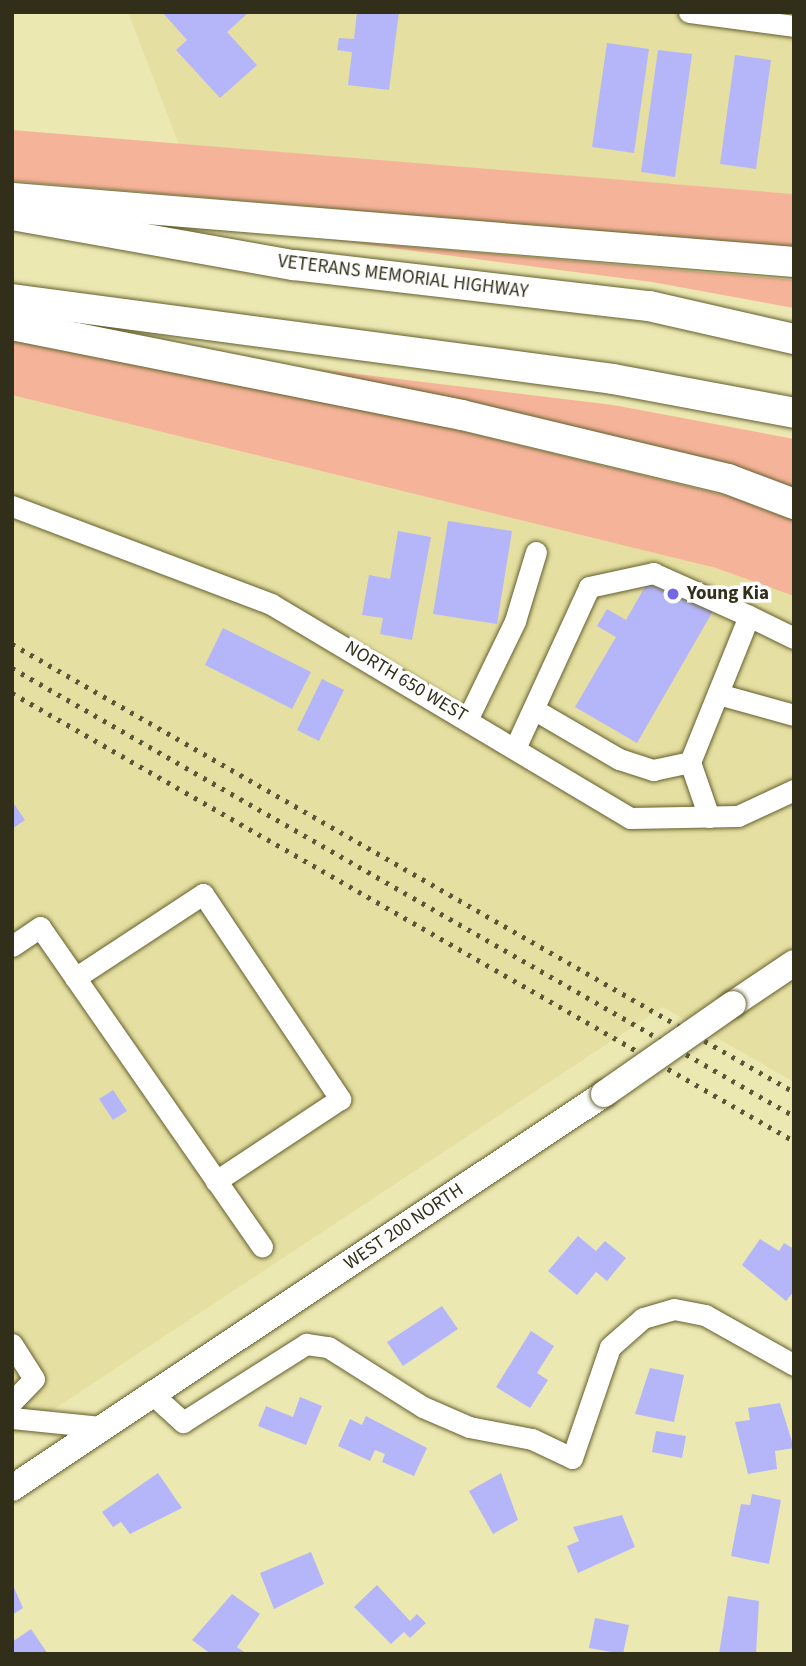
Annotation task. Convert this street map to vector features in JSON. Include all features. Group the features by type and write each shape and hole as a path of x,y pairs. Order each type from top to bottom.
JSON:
{"highway":[{"path":"12,198 794,262"},
{"name":"VETERANS MEMORIAL HIGHWAY","path":"12,215 294,265 649,306 794,338"},
{"path":"12,299 613,379 794,413"},
{"path":"12,325 462,415 728,479 794,504"}],"main road":[{"name":"WEST 200 NORTH","path":"12,1488 604,1094 794,963"}],"street":[{"path":"688,12 741,16 794,26"},
{"name":"NORTH 650 WEST","path":"12,506 271,604 516,746 630,818 738,816 794,790"},
{"path":"468,718 510,633 536,552"},
{"path":"516,746 535,710 589,587 653,573 794,638"},
{"path":"709,817 690,762 749,616"},
{"path":"718,694 794,715"},
{"path":"535,710 619,759 653,770 690,762"},
{"path":"75,978 203,894 340,1099 216,1181"},
{"path":"12,946 40,927 262,1247"},
{"path":"152,1394 183,1422 306,1344 328,1347 423,1407 468,1427 532,1439 572,1458 610,1347 643,1318 674,1308 705,1315 794,1365"},
{"path":"12,1344 34,1379 12,1402"},
{"path":"12,1418 101,1427"}],"shaded area":[{"path":"128,12 794,12 794,194 179,145"},
{"path":"12,130 794,194 794,248 12,181"},
{"path":"331,240 794,280 794,308 652,282"},
{"path":"12,341 437,425 736,498 794,518 794,596 716,568 12,395"},
{"path":"316,369 613,405 794,439 794,488"},
{"path":"12,395 716,568 794,596 794,1082 663,1007 12,1437"}],"building":[{"path":"162,12 249,12 227,32 257,65 220,98 176,50 187,40"},
{"path":"357,12 399,12 389,90 348,85 352,52 337,50 339,38 354,39"},
{"path":"607,43 649,49 634,153 592,147"},
{"path":"658,50 692,54 675,177 641,172"},
{"path":"735,55 771,60 756,169 720,164"},
{"path":"448,521 512,531 497,624 433,614"},
{"path":"398,531 431,537 412,640 380,634 383,618 362,615 369,575 390,579"},
{"path":"651,576 713,611 637,743 575,707 616,637 597,626 607,609 626,620"},
{"path":"223,628 311,672 292,709 205,665"},
{"path":"322,679 344,690 319,741 297,730"},
{"path":"12,801 25,820 12,829"},
{"path":"113,1090 127,1111 113,1120 99,1099"},
{"path":"578,1236 596,1251 605,1241 626,1258 607,1281 596,1272 577,1295 548,1271"},
{"path":"760,1239 779,1251 784,1243 794,1249 794,1291 786,1301 742,1265"},
{"path":"442,1306 458,1329 403,1366 387,1342"},
{"path":"531,1331 554,1346 537,1373 548,1380 530,1408 496,1387"},
{"path":"650,1368 684,1375 674,1422 635,1414"},
{"path":"300,1397 322,1406 306,1445 258,1426 266,1406 293,1417"},
{"path":"780,1403 794,1448 775,1451 777,1469 748,1474 735,1422 750,1420 748,1408"},
{"path":"366,1416 427,1448 414,1476 382,1462 385,1454 375,1450 370,1461 338,1446 350,1419 362,1425"},
{"path":"656,1431 686,1436 682,1458 652,1452"},
{"path":"158,1473 182,1508 130,1534 121,1522 113,1527 102,1512"},
{"path":"501,1473 518,1520 493,1534 469,1491"},
{"path":"752,1494 781,1500 769,1564 731,1556 741,1504 750,1505"},
{"path":"622,1515 635,1547 578,1573 567,1546 579,1541 573,1527"},
{"path":"311,1552 324,1584 274,1609 260,1573"},
{"path":"12,1583 23,1608 12,1615"},
{"path":"377,1585 410,1621 417,1614 426,1623 410,1638 404,1632 391,1644 354,1607"},
{"path":"232,1594 260,1614 237,1647 247,1654 211,1654 192,1640"},
{"path":"728,1596 759,1601 756,1654 719,1654"},
{"path":"595,1618 629,1625 623,1654 589,1648"},
{"path":"31,1629 48,1654 12,1654 12,1642"}],"railway":[{"path":"12,644 794,1092"},
{"path":"12,668 794,1116"},
{"path":"12,693 794,1141"}],"place":[{"name":"Young Kia","path":"673,594"}]}
